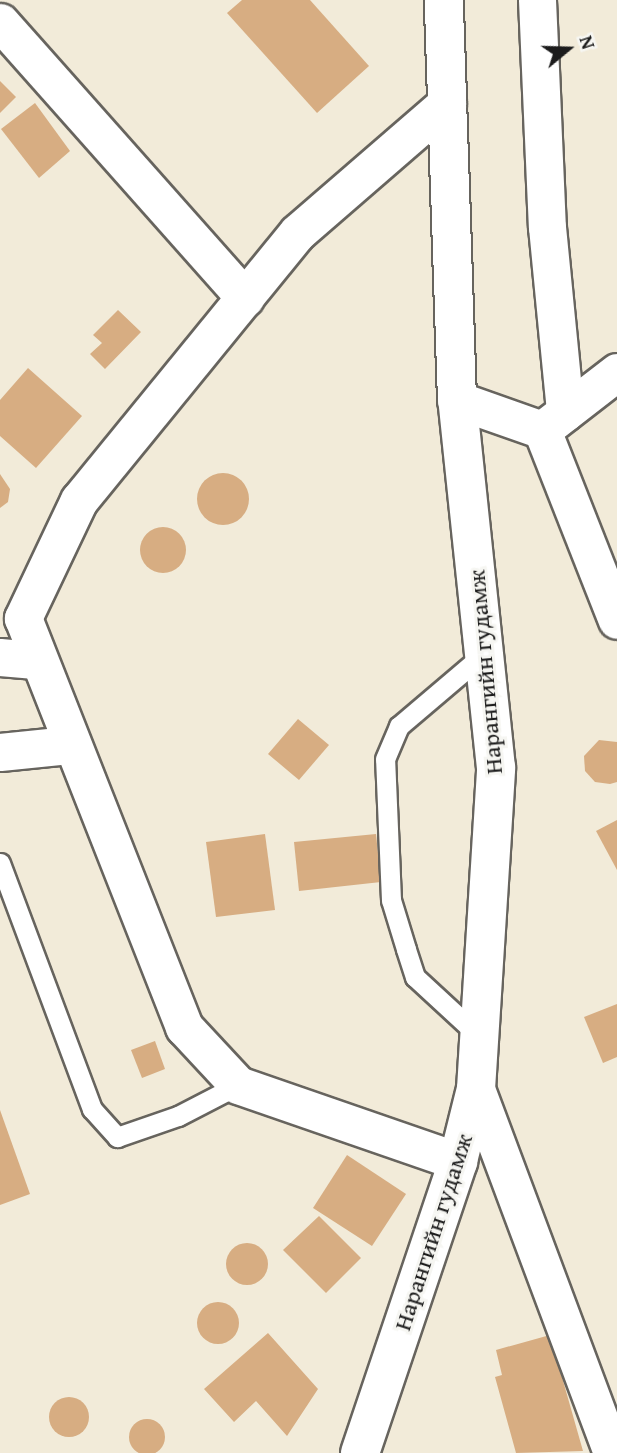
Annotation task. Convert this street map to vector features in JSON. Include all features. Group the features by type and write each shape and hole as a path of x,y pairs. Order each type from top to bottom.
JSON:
{"main road":[{"name":"Нарангийн гудамж","path":"360,1453 458,1161 476,1089 496,768 457,400 444,0"}],"street":[{"path":"537,0 554,421 617,620"},
{"path":"0,22 244,298"},
{"path":"447,103 297,233 79,499 23,618 69,744 184,1027 238,1085 458,1161"},
{"path":"554,421 617,372"},
{"path":"457,400 554,421"},
{"path":"0,657 38,660"},
{"path":"0,752 69,744"},
{"path":"476,1089 612,1453"}],"lane":[{"path":"479,1036 415,976 391,900 385,759 399,726 484,654"},
{"path":"0,863 92,1109 117,1137 178,1116 238,1085"}],"building":[{"path":"242,0 310,0 369,66 317,113 227,13"},
{"path":"0,81 16,97 0,113"},
{"path":"35,103 70,151 39,178 1,129"},
{"path":"118,310 141,332 105,369 90,354 102,343 93,335"},
{"path":"28,368 82,416 36,468 0,436 0,400"},
{"path":"223,473 233,475 241,481 247,489 247,509 241,517 233,523 223,525 213,523 205,517 199,509 197,499 199,489 205,481 213,475"},
{"path":"0,474 10,489 8,502 0,508"},
{"path":"163,527 180,533 186,550 180,567 163,573 146,567 140,550 146,533"},
{"path":"298,719 329,745 299,780 268,754"},
{"path":"599,740 617,742 617,782 595,782 585,771 584,756"},
{"path":"617,820 617,870 596,831"},
{"path":"265,834 275,910 216,917 206,842"},
{"path":"376,834 381,882 299,891 294,842"},
{"path":"617,1004 617,1057 603,1063 584,1017"},
{"path":"155,1041 165,1069 142,1078 131,1050"},
{"path":"0,1110 30,1194 0,1205"},
{"path":"347,1155 406,1194 372,1246 313,1208"},
{"path":"319,1216 361,1258 326,1293 283,1250"},
{"path":"247,1243 262,1249 268,1264 262,1279 247,1285 232,1279 226,1264 232,1249"},
{"path":"218,1302 233,1308 239,1323 233,1338 218,1344 203,1338 197,1323 203,1308"},
{"path":"268,1333 318,1389 287,1436 256,1401 234,1422 204,1389"},
{"path":"550,1335 583,1451 516,1453 495,1377 502,1375 496,1350"},
{"path":"69,1397 83,1403 89,1417 83,1431 69,1437 55,1431 49,1417 55,1403"},
{"path":"147,1419 160,1424 165,1437 160,1450 147,1455 134,1450 129,1437 134,1424"}]}
